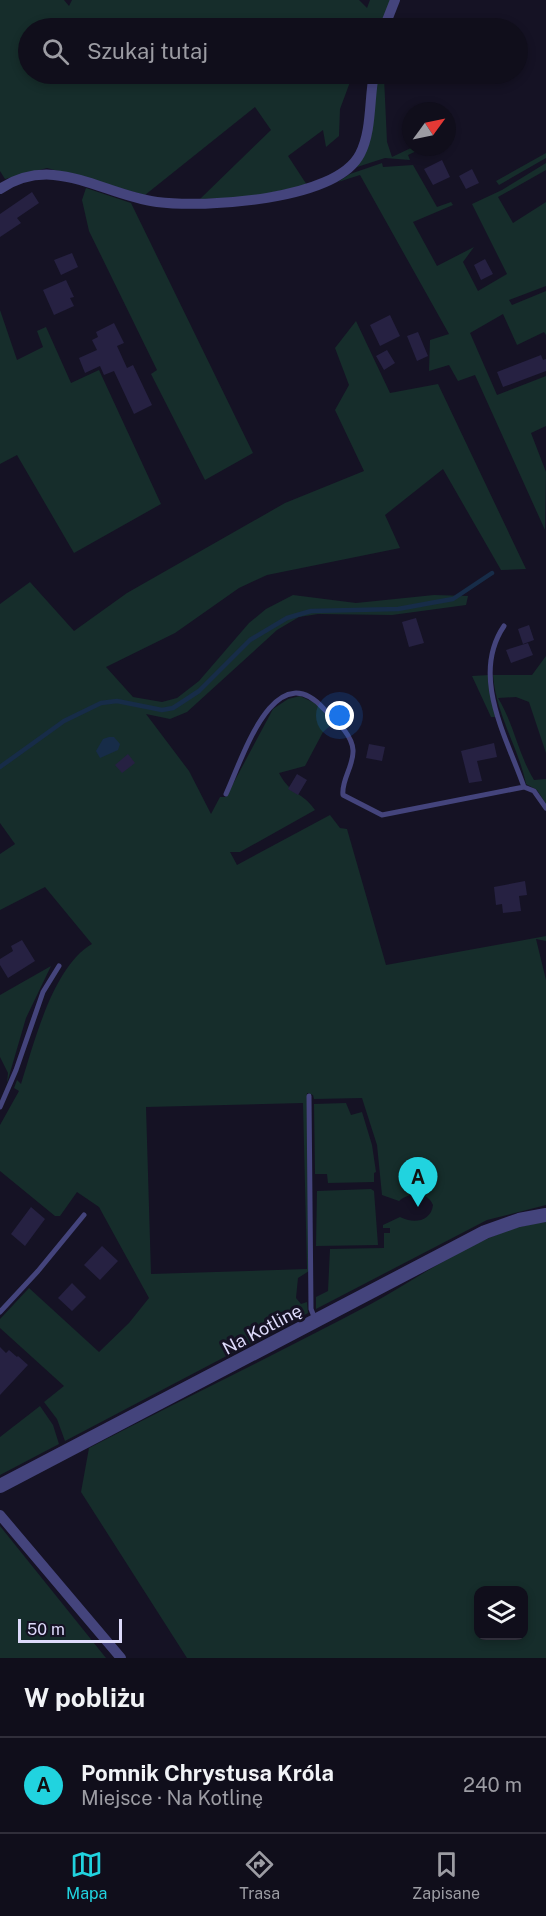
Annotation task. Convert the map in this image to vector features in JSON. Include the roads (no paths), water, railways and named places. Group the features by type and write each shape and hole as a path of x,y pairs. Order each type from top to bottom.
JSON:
{"street":[{"path":"388,18 395,0"},
{"path":"0,189 23,177 45,173 81,180 140,198 169,203 248,200 306,189 342,172 358,157 366,133 373,84"},
{"name":"Na Kotlinę","path":"0,1486 485,1233 519,1220 546,1215"},
{"path":"0,1515 121,1658"}],"lane":[{"path":"504,626 492,655 492,693 524,787"},
{"path":"226,794 266,710 278,699 294,693 314,698 349,738 353,751 342,795 382,815 524,787 534,791 546,808"},
{"path":"0,1107 16,1070 43,992 59,966"},
{"path":"309,1096 311,1309 315,1321"},
{"path":"0,1312 38,1271 84,1215"}],"water":[{"path":"114,737 120,744 118,750 100,758 96,751 103,739"}],"waterway":[{"path":"0,767 64,721 101,703 117,701 162,710 173,708 199,691 250,640 287,618 311,611 398,609 453,599 492,573"}],"place":[{"name":"Pomnik Chrystusa Króla","path":"418,1207"}]}
